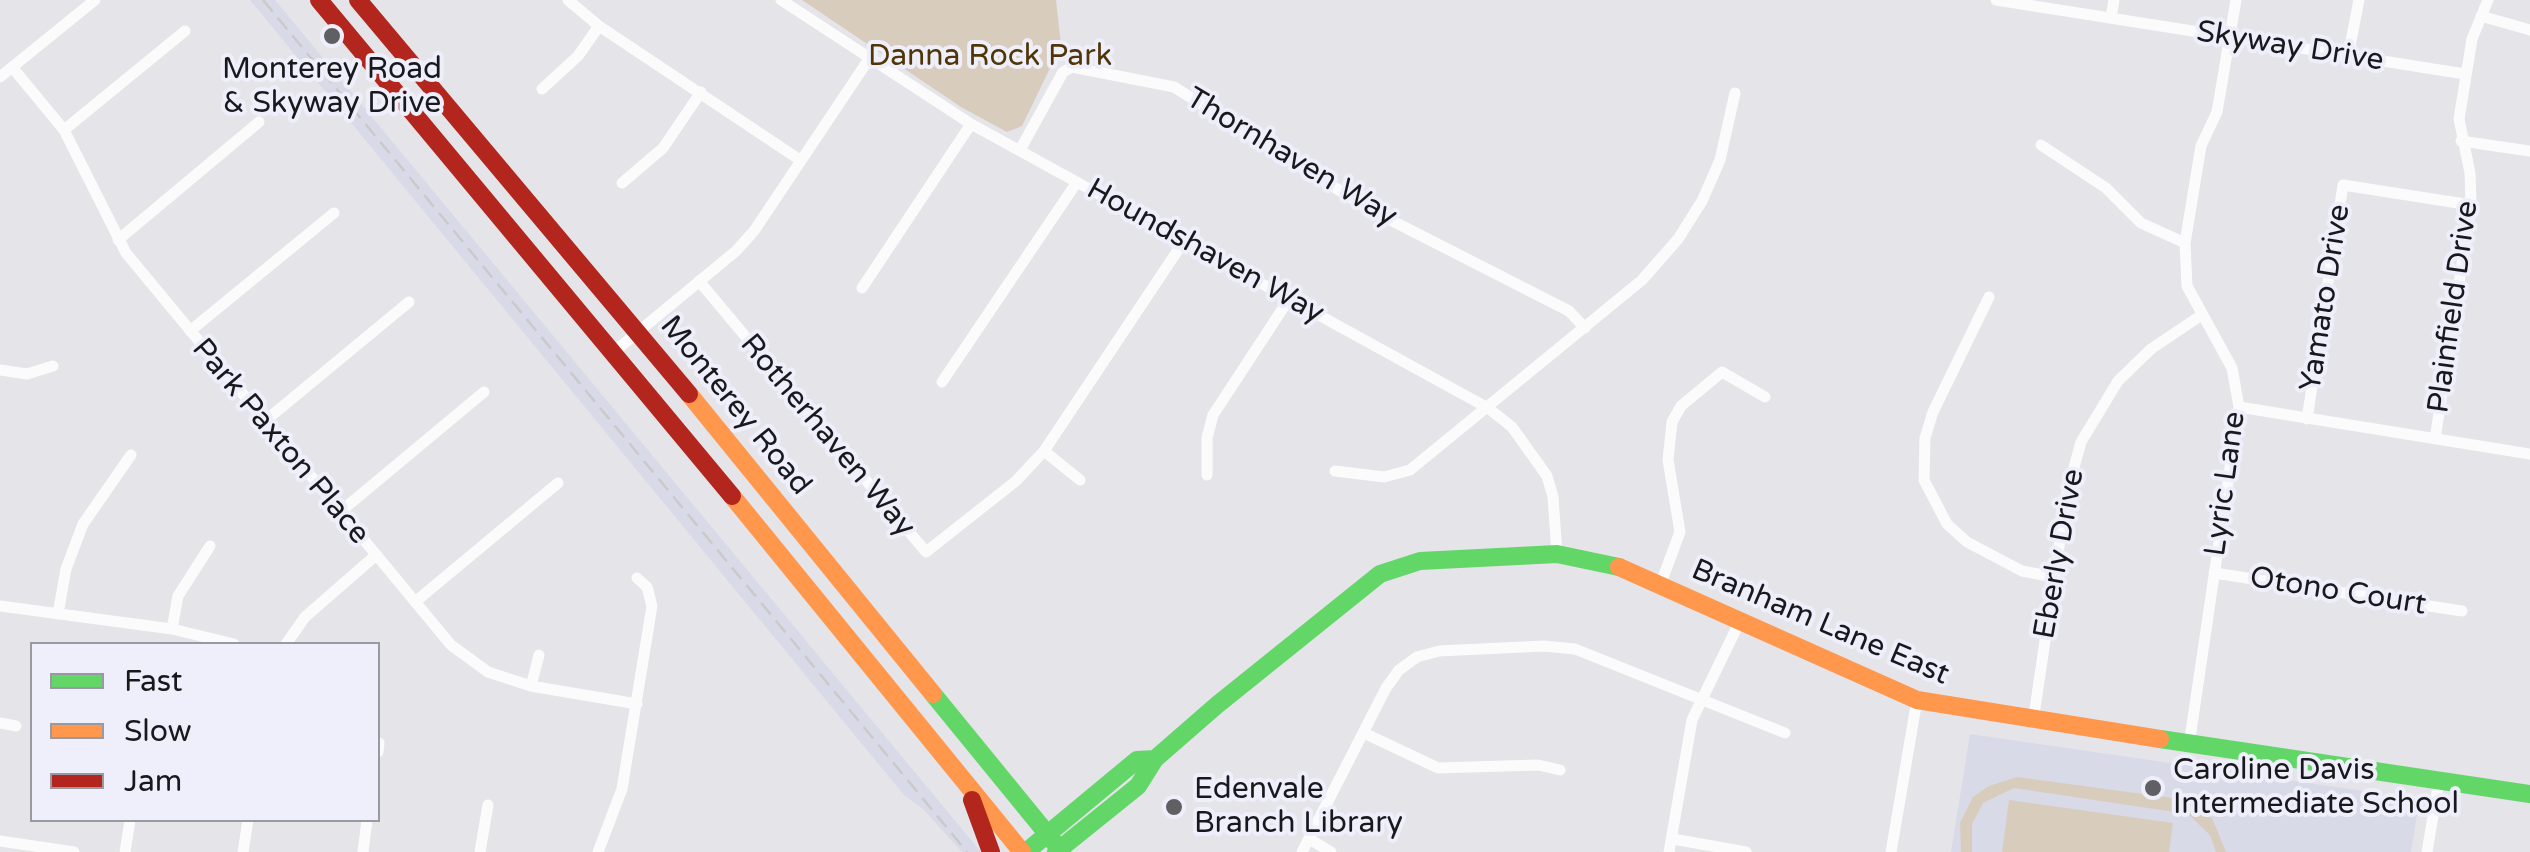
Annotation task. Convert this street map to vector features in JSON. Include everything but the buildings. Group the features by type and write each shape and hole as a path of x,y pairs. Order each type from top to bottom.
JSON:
{"main road":[{"name":"Monterey Road","path":"319,0 614,351 1024,852"},
{"name":"Monterey Road","path":"358,0 638,332 1059,851"},
{"name":"Branham Lane East","path":"1059,851 1148,777 1156,759 1344,599 1380,574 1420,561 1556,554 1621,568 1661,584 1917,700 2033,722 2530,794"},
{"name":"Branham Lane East","path":"1024,852 1137,760 1156,759"},
{"path":"964,781 991,852"}],"street":[{"path":"0,77 95,0"},
{"path":"568,0 598,26 800,160"},
{"name":"Houndshaven Way","path":"781,0 971,124 1488,408 1512,427 1547,476 1554,497 1556,554"},
{"name":"Skyway Drive","path":"1996,0 2466,74"},
{"path":"2111,18 2114,0"},
{"name":"Lyric Lane","path":"2189,745 2239,408 2232,368 2200,316 2187,286 2185,243 2201,146 2216,112 2236,0"},
{"path":"2348,56 2359,0"},
{"name":"Plainfield Drive","path":"2435,439 2470,205 2470,173 2459,119 2466,74 2488,0"},
{"path":"2481,16 2530,30"},
{"path":"542,89 578,56 598,26"},
{"path":"64,130 185,31"},
{"path":"614,351 754,231 868,58"},
{"name":"Park Paxton Place","path":"12,67 64,130 118,240 451,644 488,672 530,686 637,704"},
{"name":"Thornhaven Way","path":"1020,150 1063,72 1072,67 1174,87 1369,209 1569,311 1585,328"},
{"path":"622,183 662,148 701,92"},
{"path":"1334,471 1384,476 1410,470 1642,280 1678,239 1720,160 1736,93"},
{"path":"118,240 260,122"},
{"path":"862,288 971,124"},
{"path":"2461,141 2530,151"},
{"path":"2040,145 2106,188 2142,223 2185,243"},
{"path":"942,382 1078,182"},
{"name":"Yamato Drive","path":"2307,420 2343,185 2470,205"},
{"path":"190,332 334,212"},
{"name":"Rotherhaven Way","path":"700,281 926,552 1016,481 1044,451 1184,240"},
{"path":"1989,297 1933,412 1925,438 1924,480 1948,524 1967,542 2022,572 2054,577"},
{"path":"1207,475 1213,415 1289,299"},
{"path":"266,421 408,302"},
{"name":"Eberly Drive","path":"2033,722 2073,466 2097,410 2118,381 2151,349 2200,316"},
{"path":"0,370 27,374 53,366"},
{"path":"1661,584 1680,532 1667,442 1681,406 1722,372 1765,397"},
{"path":"340,512 484,392"},
{"path":"2239,408 2530,454"},
{"path":"1044,451 1080,480"},
{"path":"58,614 66,569 83,524 131,455"},
{"path":"415,602 558,483"},
{"path":"172,629 178,596 210,546"},
{"path":"287,642 306,617 375,556"},
{"name":"Otono Court","path":"2214,573 2462,612"},
{"path":"598,852 622,789 652,606 647,587 636,578"},
{"path":"0,606 172,629 226,642"},
{"path":"1740,621 1700,699 1671,846 1746,852"},
{"path":"1302,852 1399,670 1417,657 1439,651 1544,646 1575,649 1785,734"},
{"path":"530,686 539,654"},
{"path":"1891,852 1917,700"},
{"path":"0,723 16,726"},
{"path":"1364,733 1438,768 1538,766 1560,770"},
{"path":"2427,852 2439,781"},
{"path":"480,852 488,805"},
{"path":"125,852 130,822"},
{"path":"243,852 248,822"},
{"path":"362,852 368,822"},
{"path":"1311,840 1332,852"},
{"path":"0,841 74,852"}],"shaded area":[{"path":"250,0 275,0 981,852 962,852 923,809 904,795"},
{"name":"Caroline Davis Intermediate School","path":"1970,734 2412,798 2419,803 2411,852 1951,852"}],"green space":[{"name":"Danna Rock Park","path":"802,0 1056,0 1062,54 1051,66 1022,126 1007,132 961,107"},
{"path":"2017,777 2187,800 2212,818 2226,852 2216,852 2210,835 2188,814 2014,788 1983,803 1972,824 1972,852 1961,852 1960,823 1973,797 1989,786"},
{"path":"2009,800 2173,823 2169,852 2002,852"}],"railway":[{"path":"263,0 967,852"}],"traffic: fast":[{"path":"1056,852 1138,786 1155,759 1217,705 1380,574 1420,561 1557,554 1619,567"},
{"path":"933,694 1062,852"},
{"path":"2160,739 2530,794"},
{"path":"1026,852 1137,760 1155,759"}],"traffic: slow":[{"path":"689,394 933,694"},
{"path":"732,496 1022,852"},
{"path":"1619,567 1917,700 2160,739"}],"traffic: jam":[{"path":"319,0 732,496"},
{"path":"358,0 689,394"},
{"path":"972,800 991,852"}],"place":[{"name":"Monterey Road & Skyway Drive","path":"332,36"},
{"name":"Caroline Davis Intermediate School","path":"2153,788"},
{"name":"Edenvale Branch Library","path":"1174,807"}]}
